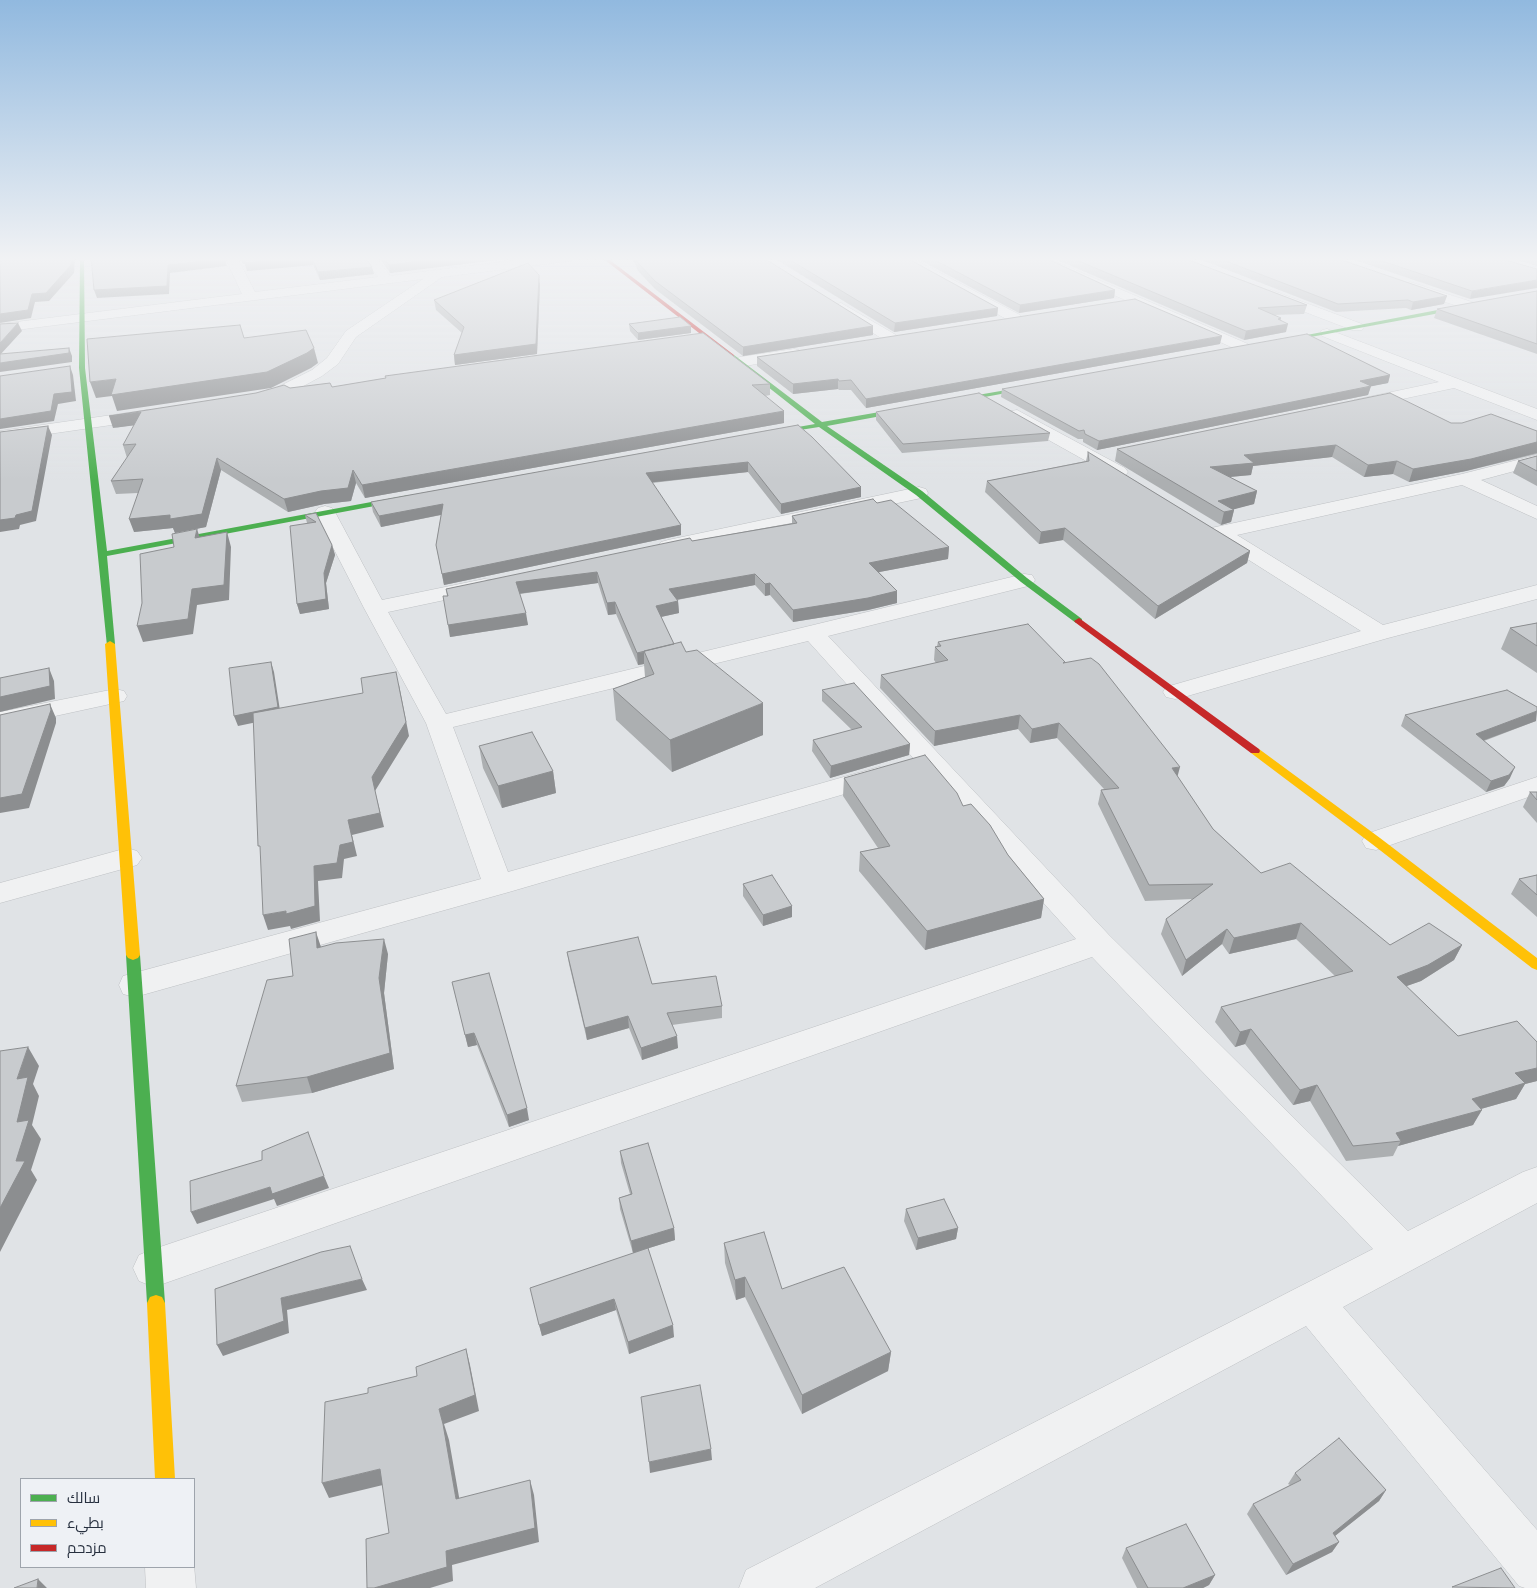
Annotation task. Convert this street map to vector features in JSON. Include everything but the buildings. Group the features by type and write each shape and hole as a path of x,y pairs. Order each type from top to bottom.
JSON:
{"street":[{"path":"81,331 82,368 103,554 127,858 154,1268 165,1478"},
{"path":"259,398 277,394 317,373 333,361 342,344 355,331"},
{"path":"700,331 821,424 919,493 1024,580 1376,841 1537,965"},
{"path":"872,341 896,337 885,331"},
{"path":"1214,331 1252,346"},
{"path":"1223,351 1332,331"},
{"path":"1327,332 1537,415"},
{"path":"689,339 708,337"},
{"path":"740,362 806,352"},
{"path":"64,370 82,368"},
{"path":"753,436 1050,383"},
{"path":"1343,407 1457,383"},
{"path":"240,401 318,390"},
{"path":"982,395 1136,483"},
{"path":"1516,406 1537,402"},
{"path":"0,436 164,412"},
{"path":"1094,458 1114,454"},
{"path":"1220,534 1464,479 1537,460"},
{"path":"1464,479 1537,513"},
{"path":"647,550 919,493"},
{"path":"103,554 423,495"},
{"path":"326,512 375,608 439,723 498,885"},
{"path":"1204,523 1380,632"},
{"path":"439,723 1024,580"},
{"path":"375,608 502,581"},
{"path":"1174,692 1380,632 1537,592"},
{"path":"812,633 1098,943 1403,1253"},
{"path":"0,720 114,696"},
{"path":"135,985 498,885 928,760"},
{"path":"1376,841 1537,784"},
{"path":"0,893 127,858"},
{"path":"154,1268 1098,943"},
{"path":"764,1588 1537,1184"},
{"path":"1311,1301 1537,1568"},
{"path":"170,1568 171,1588"}],"traffic: fast":[{"path":"82,331 82,368 103,554 110,644"},
{"path":"1273,342 1332,331"},
{"path":"732,356 821,425 919,493 1024,580 1079,621"},
{"path":"764,435 1039,385"},
{"path":"103,554 409,497"},
{"path":"133,955 156,1303"}],"traffic: slow":[{"path":"110,644 133,955"},
{"path":"1255,751 1537,965"},
{"path":"156,1303 165,1478"}],"traffic: jam":[{"path":"700,331 732,356"},
{"path":"1079,621 1255,751"}]}
